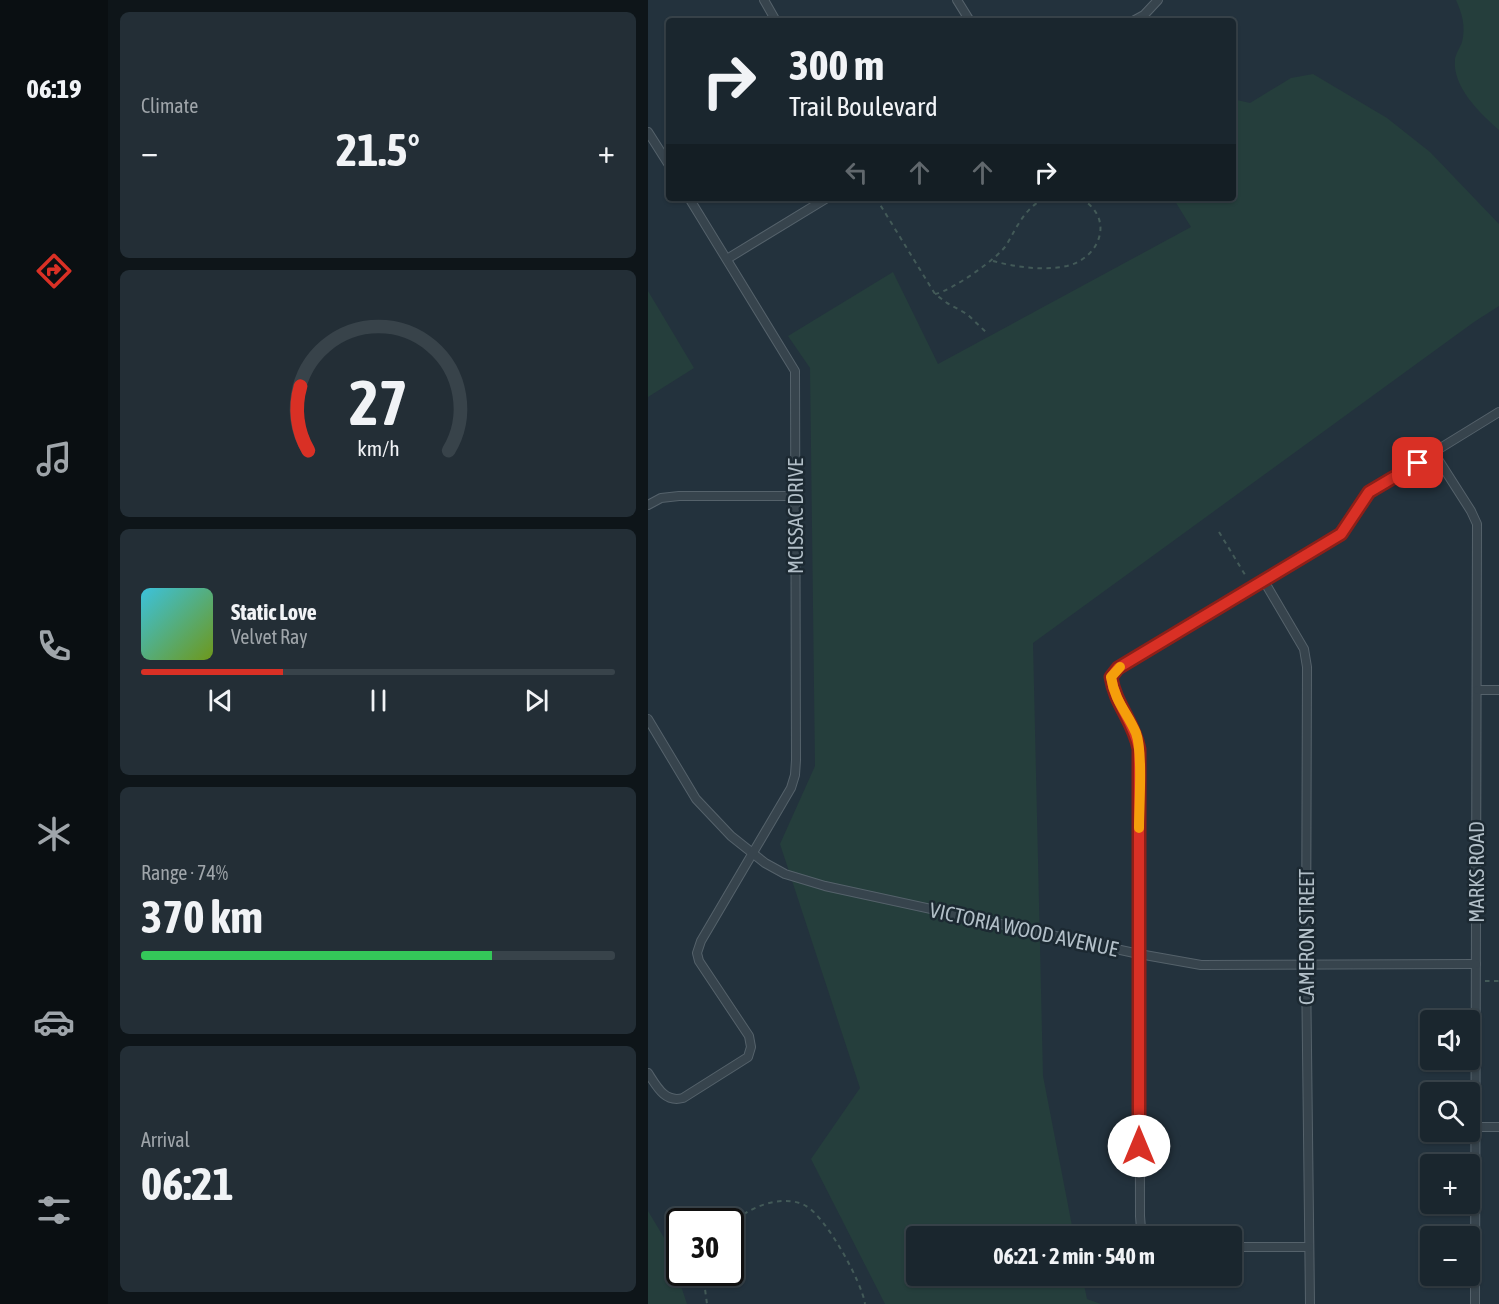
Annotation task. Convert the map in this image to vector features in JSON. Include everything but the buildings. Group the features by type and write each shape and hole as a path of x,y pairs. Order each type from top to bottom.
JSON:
{"street":[{"path":"764,0 774,18"},
{"path":"957,0 968,18"},
{"path":"1138,18 1158,0"},
{"path":"648,132 666,160"},
{"name":"MCISSAC DRIVE","path":"648,1073 661,1093 671,1100 678,1100 748,1057 751,1047 749,1036 703,968 698,952 701,941 791,788 795,775 795,371 691,201"},
{"path":"727,259 822,201"},
{"path":"1141,1226 1139,749 1136,734 1113,693 1111,677 1118,668 1341,534 1369,492 1499,412"},
{"name":"MARKS ROAD","path":"1434,453 1477,524 1476,1082"},
{"path":"648,505 661,498 679,496 794,496"},
{"name":"CAMERON STREET","path":"1264,581 1305,649 1307,667 1306,965 1310,1304"},
{"path":"1478,690 1499,690"},
{"name":"VICTORIA WOOD AVENUE","path":"648,719 696,799 731,836 785,874 825,886 1138,954 1201,965 1476,964"},
{"path":"1480,1127 1499,1127"},
{"name":"MARKS ROAD","path":"1476,1142 1476,1304"},
{"path":"1242,1247 1309,1247"}],"path":[{"path":"878,201 935,294 967,314 988,334"},
{"path":"935,294 950,288 993,261 1007,245 1025,213 1040,201"},
{"path":"993,261 1020,266 1055,267 1067,266 1083,259 1099,238 1101,221 1092,205 1085,201"},
{"path":"1219,532 1247,578"},
{"path":"1476,981 1499,981"},
{"path":"744,1214 779,1202 793,1202 806,1206 820,1217 854,1272 864,1293 865,1304"},
{"path":"705,1286 707,1304"}],"green space":[{"path":"1456,0 1499,0 1499,130 1469,99 1458,80 1455,59 1464,31 1462,15"},
{"path":"1313,74 1387,118 1430,152 1499,224 1499,306 1033,643 1043,1076 1072,1226 906,1226 906,1286 1084,1286 1087,1299 1101,1304 885,1304 811,1159 860,1088 780,844 815,766 810,368 788,336 893,272 938,364 1191,227 1175,201 1236,201 1236,100 1250,103 1291,78"},
{"path":"648,291 694,368 648,397"},
{"path":"648,1211 666,1241 666,1286 681,1286 687,1304 648,1304"}],"slow traffic":[{"path":"1120,667 1111,677 1113,693 1136,734 1139,749 1139,828"}],"route":[{"path":"1139,1146 1139,749 1136,734 1113,693 1111,677 1118,668 1341,534 1369,492 1418,463"}]}
